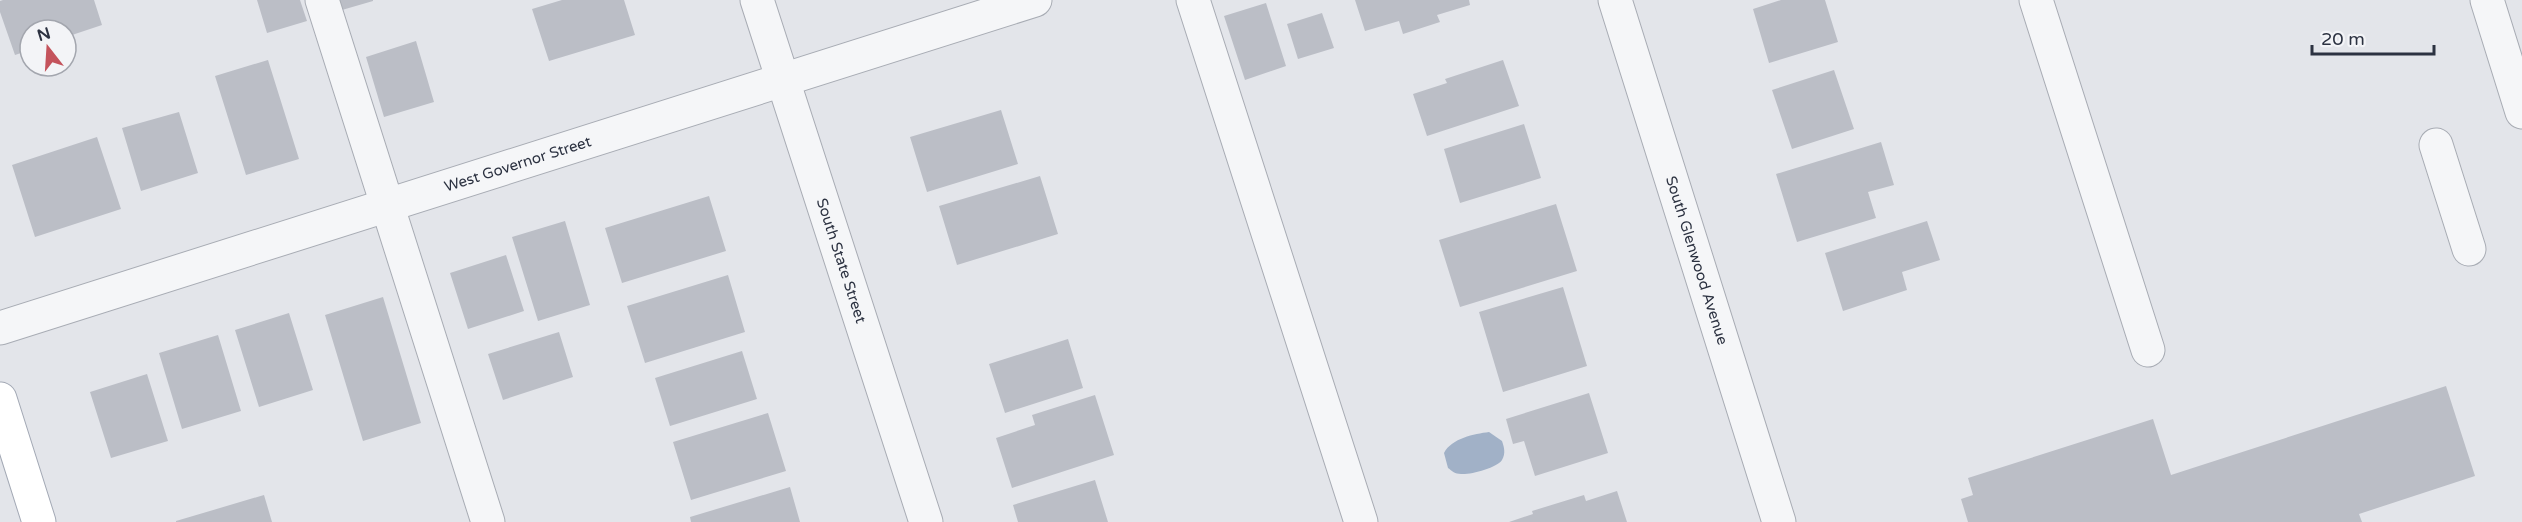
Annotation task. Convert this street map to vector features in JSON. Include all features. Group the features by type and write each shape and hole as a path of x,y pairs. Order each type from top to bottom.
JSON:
{"main road":[{"path":"0,399 39,522"}],"street":[{"path":"322,0 488,522"},
{"name":"South State Street","path":"758,0 926,522"},
{"name":"West Governor Street","path":"0,328 1035,0"},
{"path":"1193,0 1361,522"},
{"name":"South Glenwood Avenue","path":"1615,0 1779,522"},
{"path":"2036,0 2148,350"},
{"path":"2487,0 2522,112"},
{"path":"2436,145 2469,249"}],"water":[{"path":"1489,432 1502,441 1504,452 1499,463 1465,474 1455,473 1448,468 1444,453 1452,444 1470,436"}],"building":[{"path":"94,0 102,25 78,33 78,18 18,18 18,54 15,55 0,12 0,1"},
{"path":"257,0 300,0 307,21 267,33"},
{"path":"339,0 373,0 373,1 342,10"},
{"path":"562,0 624,0 635,35 549,61 532,9"},
{"path":"1355,0 1469,0 1470,5 1437,15 1440,22 1403,34 1399,21 1365,31"},
{"path":"1781,0 1825,0 1838,42 1769,63 1753,9"},
{"path":"1266,3 1286,66 1245,80 1224,16"},
{"path":"1322,13 1334,48 1298,59 1287,24"},
{"path":"416,41 434,102 384,117 366,57"},
{"path":"268,60 299,159 246,175 215,76"},
{"path":"1503,60 1519,106 1427,136 1413,94 1447,83 1445,79"},
{"path":"1834,70 1854,129 1792,149 1772,90"},
{"path":"1001,110 1018,164 927,192 910,137"},
{"path":"179,112 198,173 141,191 122,128"},
{"path":"1524,124 1541,178 1460,203 1444,149"},
{"path":"97,137 121,209 35,237 12,165"},
{"path":"1881,142 1894,185 1868,192 1876,218 1797,242 1776,174"},
{"path":"1040,176 1058,234 957,265 939,206"},
{"path":"709,196 726,251 622,283 605,228"},
{"path":"1556,204 1577,271 1460,307 1439,240"},
{"path":"565,221 590,305 538,321 512,237"},
{"path":"1927,221 1940,260 1902,272 1907,290 1843,311 1825,253"},
{"path":"506,255 524,311 468,329 450,273"},
{"path":"728,275 745,332 645,363 627,306"},
{"path":"1563,287 1587,366 1503,392 1479,312"},
{"path":"383,297 421,423 363,441 325,315"},
{"path":"289,313 313,390 259,407 235,330"},
{"path":"559,332 573,377 503,400 488,354"},
{"path":"218,335 241,411 182,429 159,353"},
{"path":"1068,339 1083,388 1005,413 989,364"},
{"path":"742,351 757,399 670,426 655,378"},
{"path":"147,374 168,441 111,458 90,392"},
{"path":"2446,386 2475,476 2359,514 2362,522 1968,522 1961,499 1973,495 1968,478 2153,419 2171,475"},
{"path":"1589,393 1608,453 1535,476 1524,441 1513,444 1506,419"},
{"path":"1095,395 1114,455 1012,488 996,438 1035,425 1032,415"},
{"path":"768,413 786,471 691,500 673,442"},
{"path":"1095,480 1108,522 1018,522 1013,505"},
{"path":"790,487 800,522 691,522 690,517"},
{"path":"1617,491 1627,522 1509,522 1533,514 1532,511 1584,495 1586,501"},
{"path":"264,495 272,522 176,522 176,521"}]}
